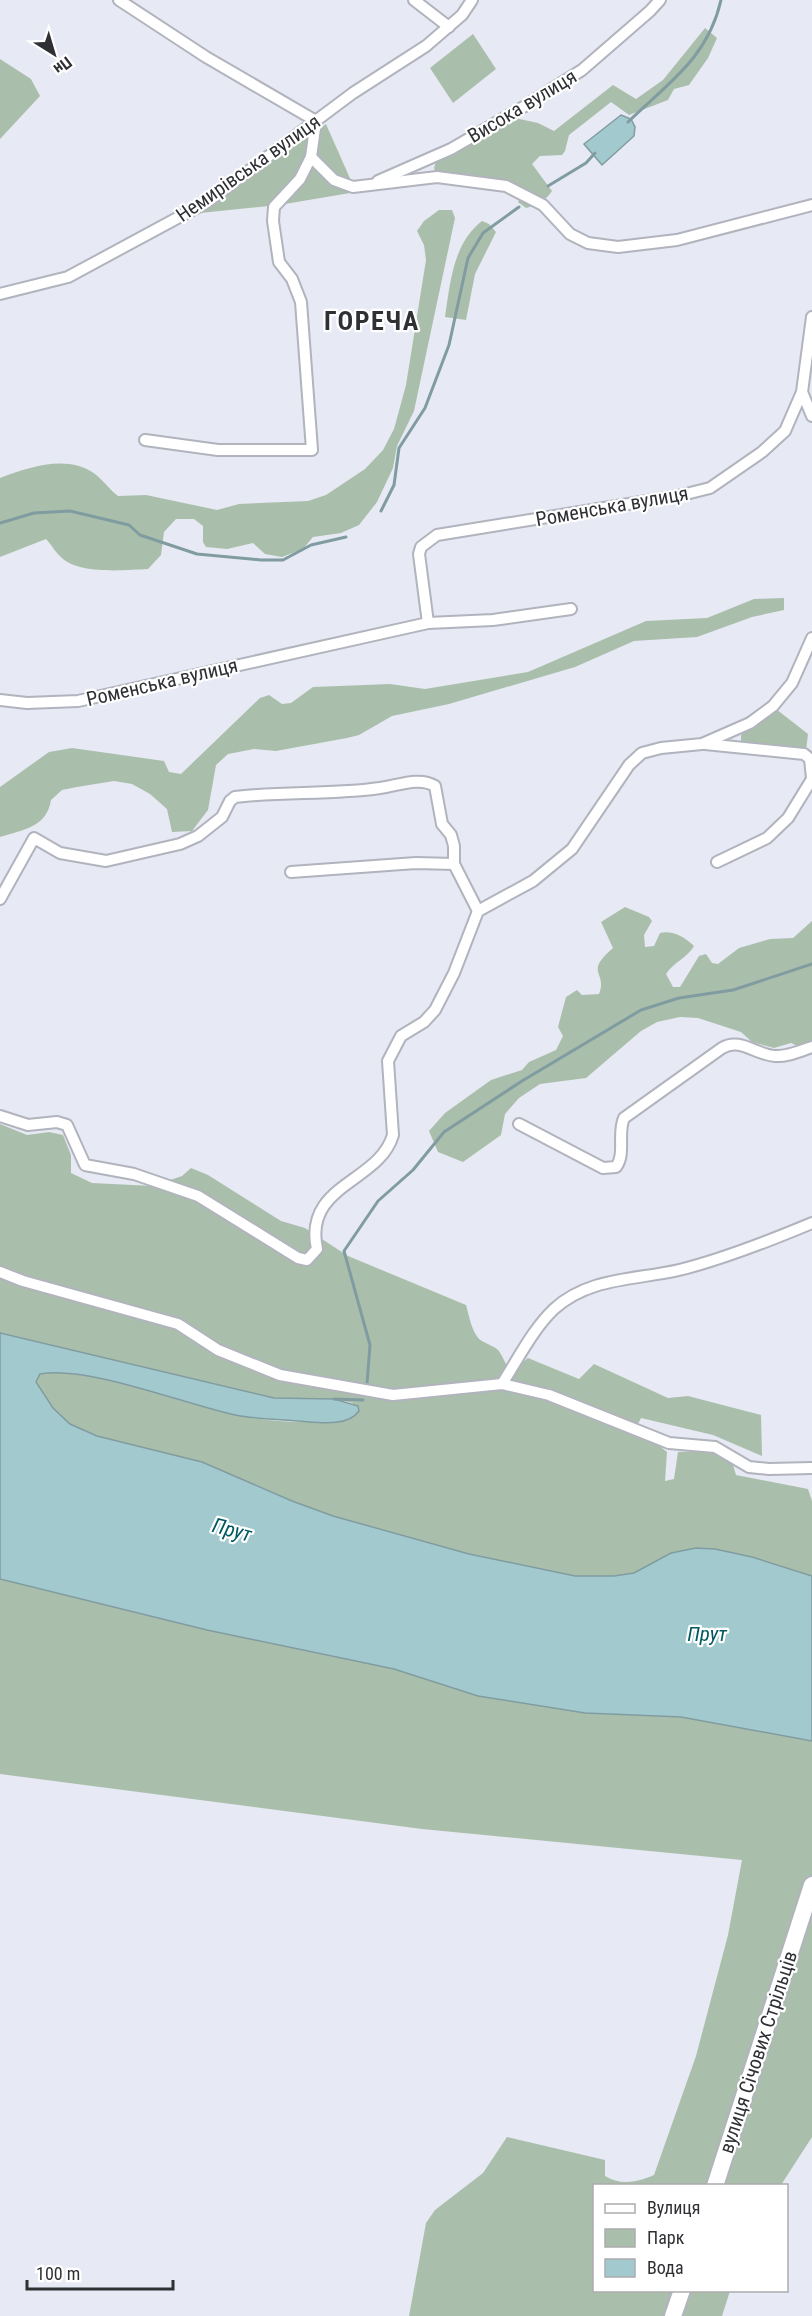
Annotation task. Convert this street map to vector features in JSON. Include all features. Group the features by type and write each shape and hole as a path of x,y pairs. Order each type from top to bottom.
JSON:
{"main road":[{"name":"вулиця Січових Стрільців","path":"717,2184 812,1885"},
{"path":"673,2316 681,2292"}],"street":[{"path":"119,0 206,57 316,121 311,157 300,179 274,207 273,221 279,262 292,279 301,302 312,450 218,450 145,441"},
{"path":"414,0 449,27"},
{"name":"Немирівська вулиця","path":"0,294 68,277 207,202 353,93 426,46 449,27 472,0"},
{"name":"Висока вулиця","path":"367,186 451,148 582,70 651,11 660,0"},
{"path":"311,157 334,180 353,187 437,177 506,186 543,205 570,234 588,243 618,247 677,240 812,205"},
{"name":"Роменська вулиця","path":"428,623 418,554 421,547 437,535 678,496 710,488 743,466 784,431 802,392 812,316"},
{"path":"802,392 812,416"},
{"name":"Роменська вулиця","path":"0,700 27,703 78,701 428,623 493,620 571,609"},
{"path":"702,744 750,723 773,706 792,683 812,638"},
{"path":"0,1116 28,1125 57,1122 67,1125 85,1165 134,1174 198,1196 298,1258 307,1260 314,1255 316,1249 314,1223 322,1209 340,1189 383,1154 391,1143 393,1135 388,1060 401,1036 424,1022 435,1010 454,973 478,911 533,881 572,849 629,765 642,753 661,748 702,744 804,754 810,759 812,778 788,818 767,838 717,862"},
{"path":"0,899 34,838 60,853 106,861 180,844 198,836 222,818 230,801 235,797 379,789 415,782 429,782 435,786 442,824 451,835 454,846 454,864 478,911"},
{"path":"291,872 416,863 454,864"},
{"path":"519,1124 603,1168 616,1167 620,1157 621,1125 624,1118 722,1048 737,1043 763,1054 782,1056 812,1047"},
{"path":"502,1384 529,1341 555,1309 584,1290 616,1280 677,1270 725,1256 812,1224"},
{"path":"0,1272 34,1284 178,1324 218,1350 280,1375 393,1395 502,1384 549,1395 669,1443 715,1447 748,1467 812,1468"}],"green space":[{"path":"705,28 717,38 708,58 689,85 674,89 668,100 629,115 611,102 569,135 562,155 540,156 532,164 552,191 538,204 526,208 518,202 525,188 483,177 436,173 434,168 437,159 510,117 538,123 554,131 613,85 636,99 663,80"},
{"path":"473,34 496,69 453,103 430,68"},
{"path":"0,59 31,79 40,96 0,139"},
{"path":"326,124 356,192 279,205 200,213"},
{"path":"439,210 452,210 455,218 414,411 397,446 393,468 377,502 359,525 341,533 313,537 303,549 282,557 265,554 253,543 227,549 206,547 203,542 203,526 194,519 176,519 164,532 161,555 148,569 103,570 79,567 61,557 46,539 0,557 0,478 48,464 84,468 95,474 118,496 146,495 217,510 239,504 308,501 326,495 365,469 383,450 394,429 406,385 426,260 424,245 417,231 424,221"},
{"path":"482,221 489,224 496,232 475,274 466,320 445,317 451,278 459,252 472,230"},
{"path":"784,598 784,610 752,617 697,637 634,641 575,667 449,704 392,716 359,735 276,751 254,749 228,754 216,765 208,810 192,831 172,832 167,809 150,794 132,784 114,781 62,790 51,800 49,809 39,822 0,837 0,787 49,752 72,748 164,761 169,772 181,774 260,698 269,695 282,704 291,703 313,687 390,684 425,689 528,672 646,621 707,618 754,599"},
{"path":"776,709 808,734 806,751 741,741 741,735"},
{"path":"625,907 649,917 652,921 644,935 645,947 654,946 660,933 665,932 678,935 694,946 666,974 673,987 680,987 699,956 706,954 712,963 718,964 739,948 770,939 793,938 812,921 812,1040 800,1047 791,1043 774,1048 752,1042 741,1032 698,1018 680,1017 657,1022 641,1031 586,1078 540,1084 519,1098 505,1114 501,1135 463,1162 438,1152 429,1131 445,1113 491,1080 522,1070 529,1062 556,1050 563,1036 558,1027 566,997 577,990 582,995 599,994 601,981 598,972 599,963 613,948 601,922"},
{"path":"0,1124 27,1135 49,1132 63,1135 71,1155 71,1173 92,1183 153,1186 182,1176 191,1168 208,1175 281,1221 305,1228 348,1256 466,1305 476,1334 482,1341 499,1351 506,1364 516,1367 528,1358 579,1379 594,1364 668,1398 688,1396 761,1415 762,1456 713,1435 641,1418 636,1428 667,1452 665,1481 674,1479 678,1452 711,1451 731,1458 736,1475 808,1489 812,1501 812,1576 752,1557 715,1549 696,1548 671,1553 634,1573 614,1576 575,1576 469,1554 333,1516 202,1462 98,1436 70,1424 53,1408 36,1382 40,1374 60,1372 110,1380 214,1410 275,1421 341,1421 353,1403 334,1399 274,1398 0,1333"},
{"path":"0,1579 207,1630 394,1669 478,1696 585,1713 681,1717 812,1741 812,2137 782,2184 593,2184 593,2292 730,2292 722,2316 409,2316 426,2223 435,2210 483,2173 507,2137 605,2160 605,2176 617,2181 636,2181 654,2175 696,2056 728,1935 742,1860 422,1829 0,1774"}],"water":[{"path":"621,115 631,119 635,127 634,136 602,165 584,144"},
{"name":"Прут","path":"0,1333 274,1398 334,1399 358,1406 359,1411 354,1416 339,1422 266,1419 214,1410 136,1387 83,1375 40,1374 36,1382 53,1408 70,1424 97,1436 202,1462 333,1516 469,1554 575,1576 614,1576 634,1573 671,1553 696,1548 715,1549 752,1557 812,1576 812,1741 681,1717 585,1713 478,1696 394,1669 207,1630 0,1579"}],"waterway":[{"path":"628,122 672,82 696,54 707,38 721,0"},
{"path":"548,186 586,163 595,153"},
{"path":"381,511 394,485 399,448 425,408 449,345 468,258 483,233 519,207"},
{"path":"0,523 34,513 70,511 129,525 140,535 197,554 261,560 283,560 311,545 346,537"},
{"path":"367,1384 370,1345 344,1251 378,1201 413,1170 444,1132 522,1081 641,1010 679,998 733,990 812,964"},
{"path":"334,1399 363,1400"}],"district":[{"name":"ГОРЕЧА","path":"372,321"}]}
